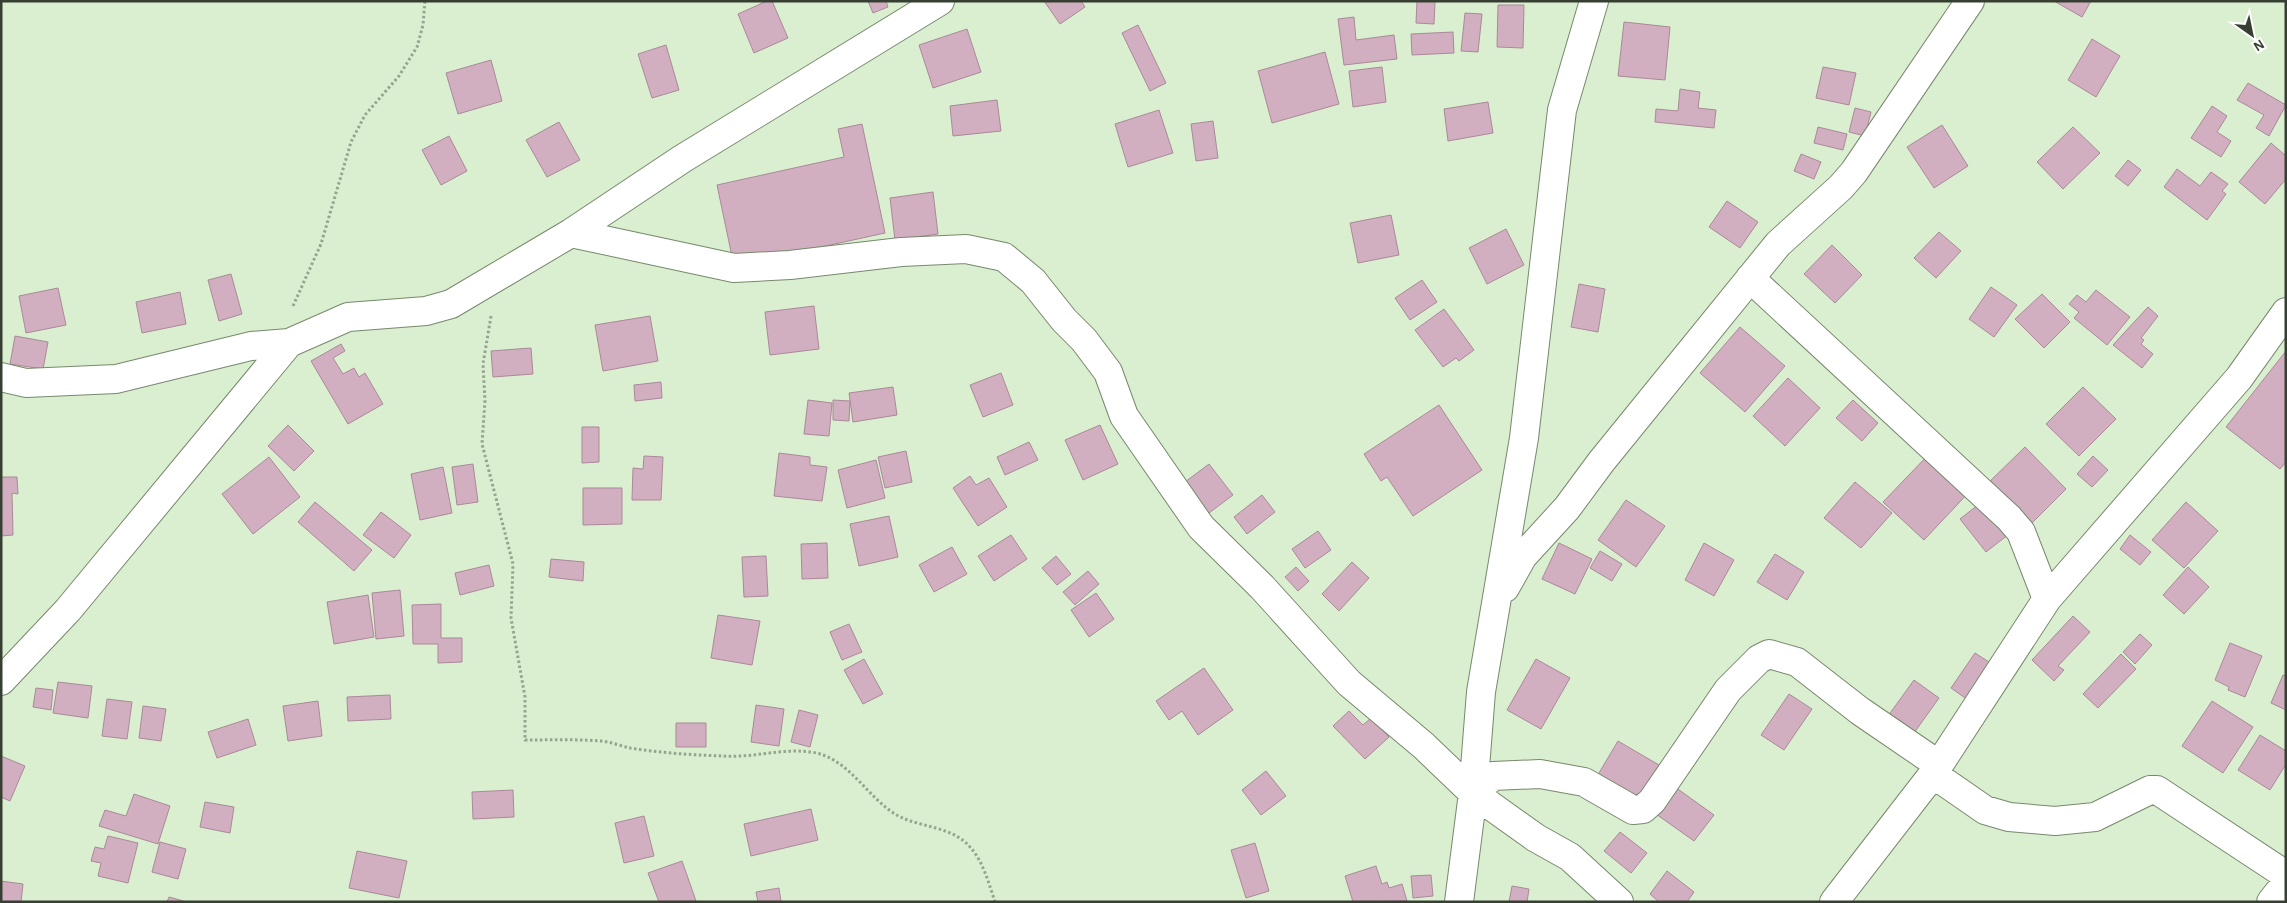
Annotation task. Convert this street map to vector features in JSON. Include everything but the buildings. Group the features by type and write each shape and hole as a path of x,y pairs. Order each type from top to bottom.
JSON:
{"street":[{"path":"1,377 26,383 116,379 251,346 289,343 348,317 426,311 451,304 571,232 912,9 940,1"},
{"path":"1458,902 1473,793 1482,692 1524,438 1562,110 1594,1"},
{"path":"1495,607 1523,556 1567,508 1600,462 1778,244 1841,187 1854,172 1970,1"},
{"path":"571,232 734,268 790,265 901,252 966,248 1004,257 1033,281 1064,320 1084,340 1108,372 1124,416 1201,527 1262,587 1349,683 1424,746 1473,793 1536,838 1570,857 1619,902"},
{"path":"1750,278 2009,518 2021,532 2047,599"},
{"path":"1834,902 1936,769 2047,599 2239,378 2286,312"},
{"path":"1,681 68,610 289,343"},
{"path":"1473,793 1493,776 1540,774 1584,782 1633,810 1643,809 1652,801 1728,690 1759,659 1769,654 1797,662 1936,769 1985,810 2009,817 2055,821 2095,817 2150,790 2157,790 2286,875"},
{"path":"2271,902 2286,883"}],"path":[{"path":"289,343 286,321 320,244 351,142 365,115 399,76 416,47 423,25 425,1"},
{"path":"499,274 483,364 482,444 513,564 511,618 525,697 525,740 602,741 631,748 682,754 738,757 774,752 811,752 825,756 848,771 893,812 909,822 931,826 953,835 970,846 979,862 995,902"}]}
